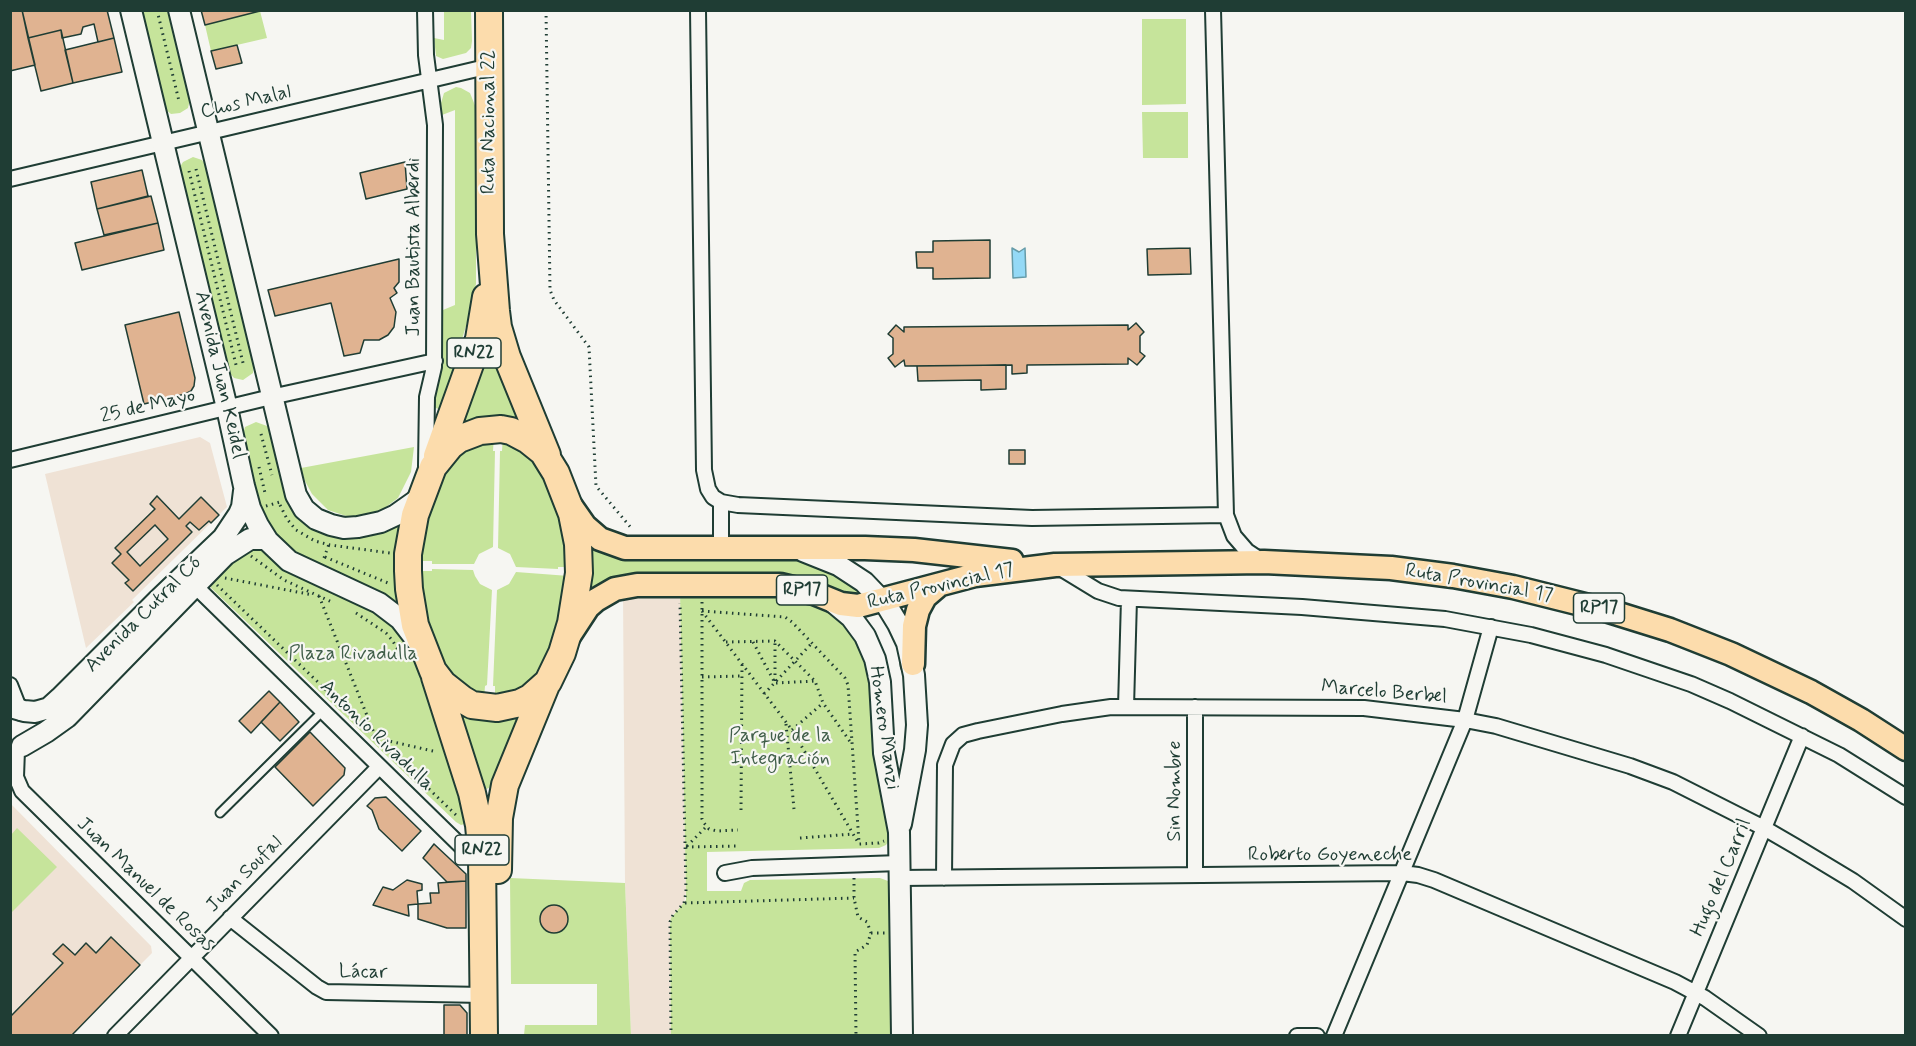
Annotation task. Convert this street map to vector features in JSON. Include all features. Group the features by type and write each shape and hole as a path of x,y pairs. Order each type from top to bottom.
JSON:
{"highway":[{"name":"Ruta Nacional 22","path":"426,483 478,339 485,302 490,234 489,10"},
{"name":"Ruta Nacional 22","path":"490,234 496,311 502,342 550,460"},
{"name":"RN22","path":"484,1035 483,995 490,857 505,785 566,640 575,606 579,573 577,537 568,500 550,460 520,435 501,429 480,431 459,439 450,446 426,483 411,534 408,571 411,608 422,664 477,810 490,857 500,1035"},
{"name":"RN22","path":"422,664 451,693 472,705 483,707 497,708 520,703 531,698 548,682"}],"main road":[{"name":"Avenida Juan Keidel","path":"131,10 250,508 266,539 281,555 296,566 367,597 390,610 409,629 422,664"},
{"path":"178,10 296,495 304,509 316,519 337,527 366,526 396,515 426,483"},
{"name":"Avenida Cutral Có","path":"16,749 67,717 169,613 189,580 233,525 242,507 244,486"},
{"name":"Ruta Provincial 17","path":"568,500 579,519 591,532 600,539 617,546 642,549 897,549 1055,565"},
{"name":"Avenida Cutral Có","path":"17,711 35,712 53,705 189,580 240,543 250,539 266,539"},
{"name":"Homero Manzi","path":"785,548 808,553 838,565 864,582 883,601 903,633 913,664 916,738 893,835"},
{"name":"Ruta Provincial 17","path":"566,640 588,607 605,593 625,586 780,585 814,593 833,602 858,606 992,572 1055,565 1264,562 1391,568 1513,587 1609,610 1670,630 1759,666 1837,706 1905,748"},
{"path":"913,664 914,626 918,610 930,592 942,583"},
{"name":"Homero Manzi","path":"833,602 843,609 858,626 875,659 880,682 885,760 893,835 900,871 902,1035"},
{"path":"16,749 28,735 28,729 17,711"}],"street":[{"name":"Juan Bautista Alberdi","path":"425,10 426,55 435,125 435,361 427,397 426,483"},
{"path":"698,10 704,470 708,489 713,497 721,502 738,506 1032,518 1226,515"},
{"path":"1213,10 1226,515 1234,536 1247,551 1264,562"},
{"name":"Chos Malal","path":"10,178 490,66"},
{"name":"25 de Mayo","path":"10,460 271,397 435,361"},
{"path":"721,502 721,549"},
{"path":"1055,565 1098,591 1129,599 1351,610 1445,619 1532,635 1606,655 1691,684 1730,701 1847,760 1905,797"},
{"name":"Antonio Rivadulla","path":"189,580 466,851 490,857"},
{"path":"1126,707 1129,599"},
{"path":"1334,1035 1465,720 1491,627"},
{"path":"10,685 17,711"},
{"name":"Sin Nombre","path":"1195,707 1195,875"},
{"name":"Marcelo Berbel","path":"944,878 944,773 947,757 958,739 970,732 1094,708 1364,708 1465,720 1504,728 1630,766 1673,782 1764,828 1843,875 1905,919"},
{"name":"Hugo del Carril","path":"1677,1035 1802,736"},
{"name":"Juan Manuel de Rosas","path":"16,749 16,777 22,791 271,1035"},
{"name":"Juan Soufal","path":"114,1035 379,767"},
{"name":"Roberto Goyeneche","path":"724,873 752,868 900,871 944,878 1418,874 1675,982 1695,992 1759,1035"},
{"name":"Lácar","path":"230,918 326,992 483,995"},
{"path":"1297,1035 1317,1035"}],"lane":[{"path":"220,813 322,712"}],"path":[{"path":"157,10 179,101"},
{"path":"546,10 550,290 554,300 589,347 596,486 635,534"},
{"path":"196,169 244,367"},
{"path":"189,171 237,369"},
{"path":"259,508 288,499"},
{"path":"320,568 332,536"},
{"path":"248,553 278,577 336,604"},
{"path":"223,578 319,596"},
{"path":"217,585 462,821 459,811"},
{"path":"702,594 702,814 706,827"},
{"path":"671,1035 670,922 684,903 686,892 680,595"},
{"path":"319,596 375,738"},
{"path":"353,611 386,633 398,647 422,664"},
{"path":"702,611 792,730 859,844"},
{"path":"702,611 785,617 848,682 859,844"},
{"path":"726,642 776,641 815,681 823,703 852,745"},
{"path":"775,683 776,641"},
{"path":"753,642 775,683"},
{"path":"764,693 812,643"},
{"path":"741,810 742,663"},
{"path":"702,677 741,676"},
{"path":"775,683 815,681"},
{"path":"792,730 823,703"},
{"path":"786,722 794,809"},
{"path":"375,738 439,752 436,742"},
{"path":"686,847 706,827"},
{"path":"706,827 714,830 738,830"},
{"path":"800,838 853,834"},
{"path":"859,844 879,843 893,835"},
{"path":"686,847 738,846"},
{"path":"854,878 854,898 858,917 867,922 871,933 867,945 855,952 856,1035"},
{"path":"684,903 854,898"}],"shaded area":[{"path":"200,437 210,443 227,507 86,648 45,474"},
{"path":"680,591 686,892 684,903 670,922 671,1035 631,1035 625,883 623,593"},
{"path":"10,803 151,946 152,953 140,965 11,1035"}],"green space":[{"path":"140,11 169,11 190,99 188,108 180,113 171,114 163,105"},
{"path":"260,11 267,38 211,51 205,25"},
{"path":"444,11 471,11 472,41 471,48 466,53 443,59 436,56 434,38 444,40"},
{"path":"1142,19 1186,19 1186,104 1142,105"},
{"path":"456,87 470,93 476,108 476,284 472,306 442,406 438,409 434,407 434,403 443,362 443,310 455,305 455,110 442,115 441,103 444,93"},
{"path":"1142,112 1188,112 1188,158 1143,158"},
{"path":"193,157 202,160 207,167 254,361 253,373 243,380 234,378 228,371 180,173 183,162"},
{"path":"491,347 526,420 454,434 488,349"},
{"path":"256,422 267,426 270,432 290,505 305,525 320,533 340,537 401,522 402,610 303,559 278,541 259,508 242,438 245,427"},
{"path":"494,436 493,547 479,554 474,564 432,564 432,561 419,561 423,524 452,454"},
{"path":"503,436 533,453 560,506 569,567 558,567 558,569 516,567 510,554 498,548 500,451 502,451"},
{"path":"414,447 411,472 398,498 382,510 364,516 346,516 328,510 312,494 301,468"},
{"name":"Plaza Rivadulla","path":"251,542 382,613 408,640 428,686 468,823 461,825 456,822 211,588 210,583"},
{"path":"589,543 795,559 834,573 870,597 842,598 593,588 589,585"},
{"path":"432,569 473,570 480,584 492,590 487,685 484,699 449,680 430,641 419,571 432,571"},
{"path":"516,572 569,576 554,649 530,686 495,699 495,686 493,686 497,590 509,584"},
{"name":"Parque de la Integración","path":"770,590 808,598 842,619 866,655 887,801 889,840 886,845 879,848 707,852 707,891 741,891 744,883 750,880 880,878 888,881 891,886 892,1035 671,1035 670,926 671,918 686,900 680,591"},
{"path":"529,708 489,788 483,790 457,710"},
{"path":"17,828 57,867 11,913 11,835"},
{"path":"510,878 625,883 631,1035 524,1035 525,1025 597,1025 597,984 511,984"}],"water":[{"path":"1012,248 1019,252 1025,248 1026,277 1013,278"}],"building":[{"path":"10,10 22,10 35,65 10,71"},
{"path":"22,10 107,10 114,38 98,42 94,24 83,27 81,34 62,38 61,30 28,38"},
{"path":"201,10 260,10 260,11 205,25"},
{"path":"61,30 73,83 41,91 28,38"},
{"path":"114,38 122,72 73,83 65,50"},
{"path":"237,45 242,63 216,69 211,51"},
{"path":"405,162 407,189 366,199 360,173"},
{"path":"142,170 148,196 97,209 91,182"},
{"path":"151,196 158,223 104,235 97,209"},
{"path":"158,223 164,250 82,270 75,243"},
{"path":"990,240 990,278 933,279 933,268 917,268 916,252 933,252 933,241"},
{"path":"1190,248 1191,274 1148,275 1147,249"},
{"path":"399,259 399,282 394,288 397,293 390,298 396,312 394,327 388,335 379,340 364,340 360,353 344,356 331,303 275,316 268,290"},
{"path":"179,312 195,378 194,386 185,394 144,404 125,325"},
{"path":"1136,323 1144,332 1140,336 1140,352 1145,356 1137,365 1128,358 1128,364 1027,365 1027,373 1012,374 1012,365 905,366 904,360 895,367 888,358 893,354 893,338 888,334 896,325 904,332 904,327 1128,325 1128,330"},
{"path":"1006,365 1006,389 981,390 981,380 918,381 917,366"},
{"path":"1009,450 1025,450 1025,464 1009,464"},
{"path":"157,496 179,519 201,497 219,515 199,530 190,522 186,526 192,532 133,591 125,583 129,580 112,563 121,554 115,548 155,509 150,504","holes":["155,525 168,539 140,566 127,552"]},
{"path":"269,691 280,702 251,733 239,721"},
{"path":"280,702 299,722 280,741 261,722"},
{"path":"310,732 345,768 344,775 313,806 275,767"},
{"path":"386,797 421,831 402,851 379,829 372,810 367,806 375,798"},
{"path":"434,844 466,874 466,881 447,882 423,858"},
{"path":"407,880 422,884 422,890 417,891 418,904 408,905 409,916 373,905 383,887 393,890"},
{"path":"466,881 466,928 447,928 418,919 418,904 431,903 430,893 439,893 438,883"},
{"path":"554,905 564,909 568,919 564,929 554,933 544,929 540,919 544,909"},
{"path":"111,937 140,965 71,1036 10,1036 10,1017 63,963 53,954 63,944 75,955 86,943 96,953"},
{"path":"444,1005 460,1005 467,1013 467,1036 444,1036"}]}
